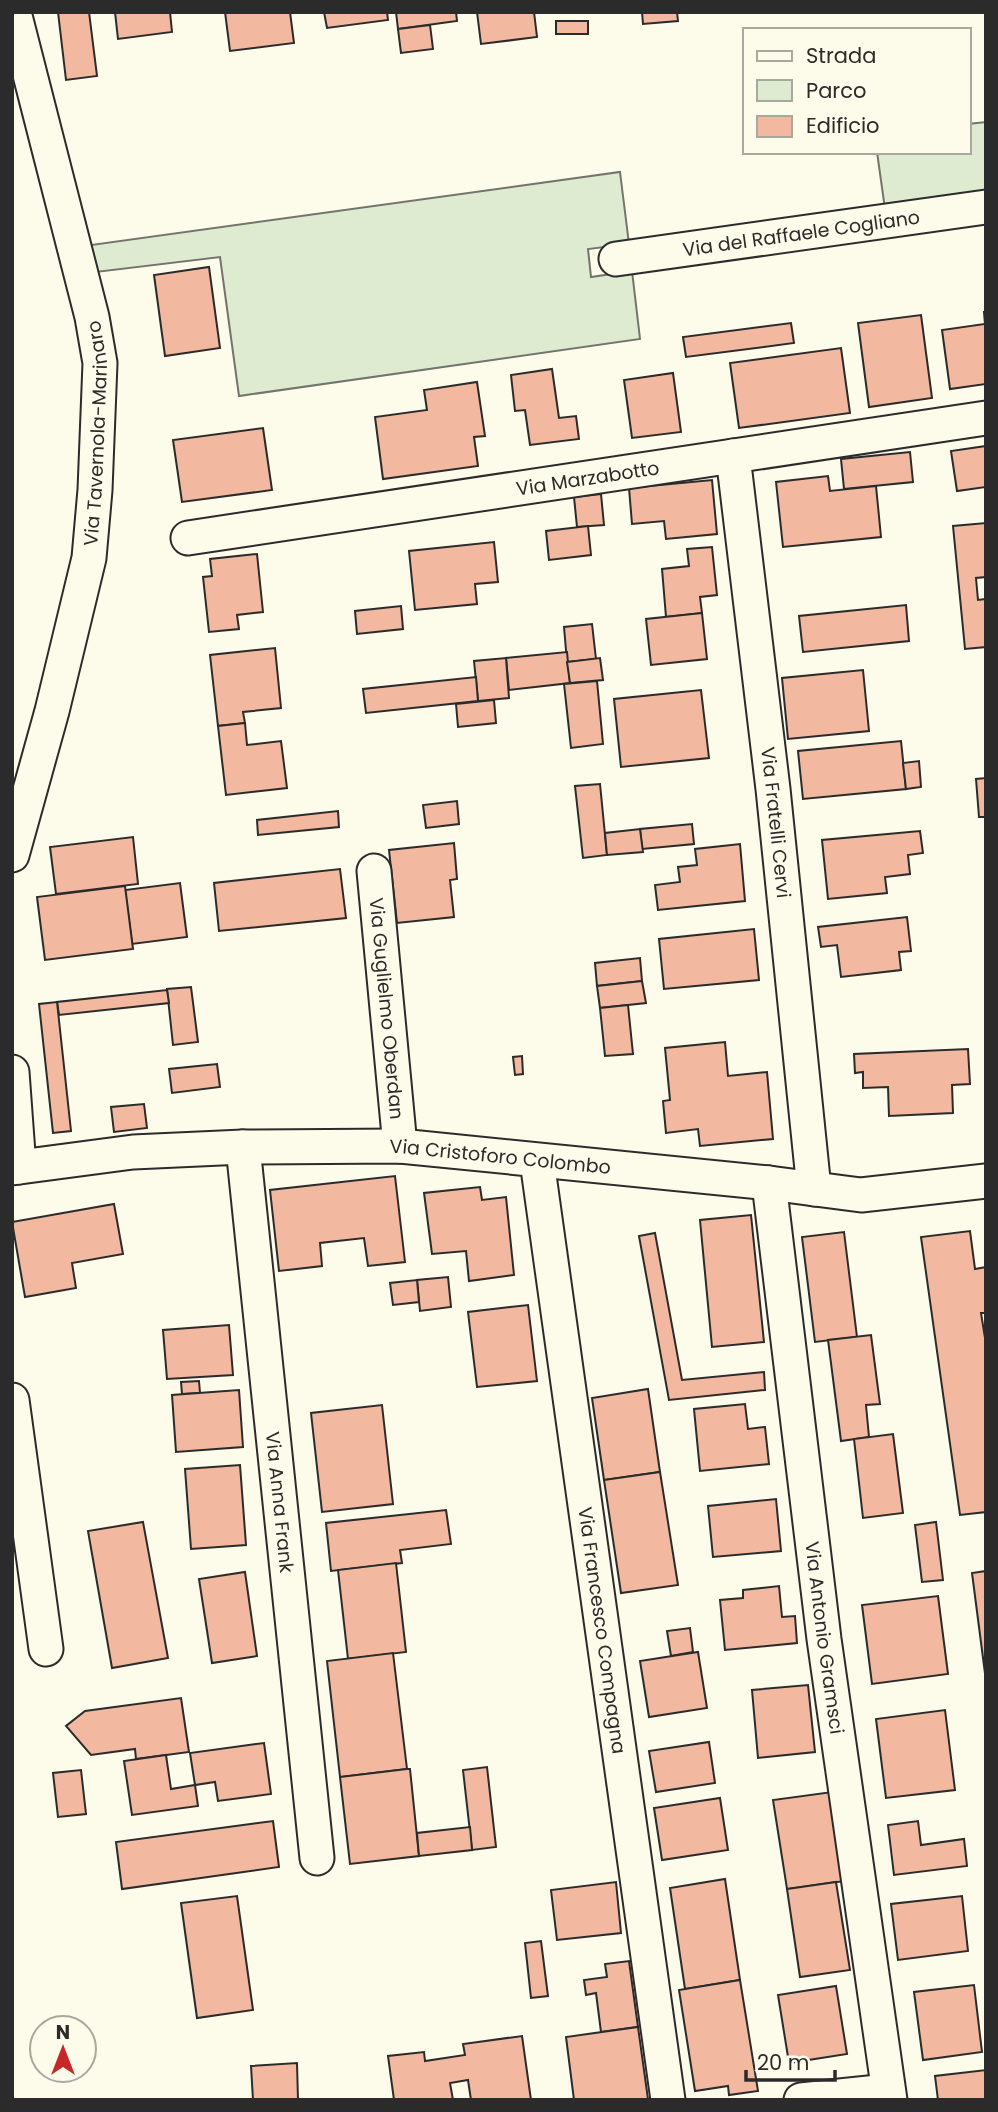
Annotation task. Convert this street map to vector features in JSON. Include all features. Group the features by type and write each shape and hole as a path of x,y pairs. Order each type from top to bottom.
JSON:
{"street":[{"name":"Via Tavernola-Marinaro","path":"12,855 52,711 89,558 95,490 100,363 92,317 14,12"},
{"name":"Via del Raffaele Cogliano","path":"616,259 986,207"},
{"name":"Via Marzabotto","path":"188,538 986,418"},
{"name":"Via Fratelli Cervi","path":"733,456 773,789 814,1189"},
{"name":"Via Guglielmo Oberdan","path":"374,871 400,1146"},
{"path":"12,1072 16,1167"},
{"name":"Via Cristoforo Colombo","path":"16,1167 133,1152 243,1147 400,1146 769,1183 861,1195 986,1181"},
{"name":"Via Anna Frank","path":"243,1147 317,1858"},
{"name":"Via Francesco Compagna","path":"537,1161 668,2100"},
{"name":"Via Antonio Gramsci","path":"769,1183 824,1639 889,2095 801,2100"},
{"path":"12,1400 46,1649"}],"green space":[{"path":"986,122 986,195 885,209 877,154 970,154 970,124"},
{"path":"620,172 629,244 588,249 591,277 632,271 640,339 239,396 220,257 96,272 91,245"}],"building":[{"path":"58,12 89,12 97,76 66,80"},
{"path":"115,12 170,12 172,32 118,39"},
{"path":"225,12 290,12 294,43 230,51"},
{"path":"324,12 387,12 388,20 327,28"},
{"path":"396,12 456,12 457,21 398,29"},
{"path":"477,12 534,12 537,37 481,44"},
{"path":"642,12 677,12 678,21 643,24"},
{"path":"556,21 588,21 588,34 556,34"},
{"path":"430,25 433,49 401,53 398,29"},
{"path":"209,267 220,348 165,356 154,275"},
{"path":"986,312 986,384 950,389 942,330 985,324"},
{"path":"921,315 932,398 869,407 858,323"},
{"path":"791,323 794,343 686,357 683,337"},
{"path":"841,348 850,413 739,428 730,363"},
{"path":"552,369 559,418 576,416 579,439 530,445 525,410 515,411 511,375"},
{"path":"673,373 681,432 632,438 624,380"},
{"path":"477,382 485,436 474,437 478,466 383,479 375,417 427,410 424,390"},
{"path":"263,428 272,490 182,502 173,440"},
{"path":"986,446 986,487 957,491 951,451"},
{"path":"910,452 913,482 844,489 841,459"},
{"path":"828,476 830,491 876,486 881,537 783,547 776,482"},
{"path":"712,480 717,534 666,539 664,521 632,524 629,488"},
{"path":"601,494 604,525 577,527 574,497"},
{"path":"986,523 986,577 976,578 978,600 986,599 986,647 965,649 953,526"},
{"path":"588,526 591,555 549,560 546,531"},
{"path":"494,542 498,582 475,584 477,604 415,610 409,551"},
{"path":"712,547 717,595 700,597 702,613 666,617 662,569 689,566 687,549"},
{"path":"257,554 263,612 237,615 239,629 209,632 203,577 212,576 210,559"},
{"path":"906,605 909,641 803,652 799,616"},
{"path":"401,606 403,629 357,634 355,611"},
{"path":"702,613 707,659 651,665 646,619"},
{"path":"592,624 596,659 567,662 564,627"},
{"path":"275,648 281,708 243,712 245,723 218,726 210,655"},
{"path":"567,652 570,683 509,690 506,658"},
{"path":"506,658 509,698 478,701 474,661"},
{"path":"600,658 603,680 570,683 567,662"},
{"path":"863,670 869,731 788,739 782,678"},
{"path":"476,677 478,701 366,713 363,689"},
{"path":"597,681 603,744 571,748 564,684"},
{"path":"701,690 709,758 621,767 614,699"},
{"path":"494,700 496,723 458,727 456,704"},
{"path":"245,723 247,745 281,741 287,788 226,795 218,726"},
{"path":"901,741 906,789 803,799 798,751"},
{"path":"919,761 921,787 906,789 903,763"},
{"path":"986,778 986,817 979,817 976,779"},
{"path":"600,784 607,855 583,858 575,786"},
{"path":"457,801 459,824 426,828 423,805"},
{"path":"338,811 339,827 258,835 257,820"},
{"path":"692,824 694,844 642,849 640,829"},
{"path":"640,829 643,852 607,855 605,833"},
{"path":"920,831 923,853 908,855 910,874 885,877 887,893 828,899 822,840"},
{"path":"133,837 138,884 56,894 50,847"},
{"path":"454,843 457,879 450,880 454,917 397,923 389,850"},
{"path":"740,844 745,901 658,910 655,885 680,882 678,867 697,865 695,849"},
{"path":"340,869 346,918 219,931 214,883"},
{"path":"180,883 187,937 132,944 125,890"},
{"path":"125,886 133,949 45,960 37,897"},
{"path":"907,917 911,951 899,952 901,970 841,977 837,945 821,947 818,927"},
{"path":"754,929 759,980 664,989 659,939"},
{"path":"640,958 642,981 597,986 595,963"},
{"path":"642,981 646,1003 600,1008 597,986"},
{"path":"191,987 198,1042 173,1045 167,989"},
{"path":"167,990 169,1003 59,1015 57,1002"},
{"path":"57,1002 71,1131 53,1133 39,1004"},
{"path":"628,1005 633,1054 605,1056 600,1008"},
{"path":"725,1042 728,1076 767,1072 773,1139 700,1146 698,1129 666,1133 663,1101 670,1100 665,1048"},
{"path":"968,1049 970,1084 952,1085 953,1113 889,1116 888,1087 863,1088 863,1072 855,1073 854,1054"},
{"path":"522,1056 523,1074 515,1075 513,1057"},
{"path":"217,1064 220,1087 172,1093 169,1069"},
{"path":"144,1104 147,1128 114,1132 111,1107"},
{"path":"395,1176 405,1262 368,1266 364,1238 320,1243 322,1266 279,1271 270,1190"},
{"path":"480,1187 482,1200 506,1197 514,1275 469,1281 466,1251 432,1254 424,1193"},
{"path":"114,1204 123,1254 72,1263 76,1288 25,1297 12,1222"},
{"path":"751,1215 764,1342 712,1347 700,1220"},
{"path":"970,1231 975,1269 986,1267 986,1313 981,1313 986,1344 986,1512 960,1515 921,1237"},
{"path":"844,1232 857,1337 815,1342 802,1237"},
{"path":"655,1233 682,1380 764,1372 765,1390 669,1400 639,1236"},
{"path":"448,1277 451,1307 420,1311 417,1280"},
{"path":"417,1280 419,1302 393,1305 390,1283"},
{"path":"528,1305 537,1381 477,1387 468,1312"},
{"path":"229,1325 233,1375 167,1379 163,1330"},
{"path":"871,1335 880,1404 866,1405 869,1437 841,1441 828,1340"},
{"path":"199,1381 200,1393 182,1394 181,1382"},
{"path":"648,1389 660,1472 604,1480 592,1398"},
{"path":"239,1390 243,1447 176,1452 172,1395"},
{"path":"745,1404 748,1429 765,1427 769,1464 700,1471 694,1409"},
{"path":"382,1405 393,1504 322,1512 311,1413"},
{"path":"893,1434 903,1513 863,1518 854,1439"},
{"path":"240,1465 246,1545 191,1549 185,1469"},
{"path":"660,1472 678,1585 621,1593 604,1480"},
{"path":"776,1499 781,1551 713,1557 708,1506"},
{"path":"446,1510 451,1544 400,1550 402,1563 331,1571 326,1523"},
{"path":"143,1522 168,1658 112,1668 88,1531"},
{"path":"936,1522 943,1580 922,1582 915,1525"},
{"path":"396,1563 406,1652 348,1659 338,1570"},
{"path":"986,1571 986,1681 972,1573"},
{"path":"245,1572 257,1656 212,1663 199,1579"},
{"path":"779,1586 782,1617 795,1616 797,1643 725,1650 720,1600 743,1598 743,1590"},
{"path":"938,1596 948,1674 872,1684 862,1605"},
{"path":"690,1628 693,1652 671,1656 667,1631"},
{"path":"698,1652 707,1708 649,1717 640,1661"},
{"path":"393,1653 407,1769 340,1777 327,1661"},
{"path":"808,1685 815,1752 758,1758 752,1690"},
{"path":"181,1698 189,1752 136,1759 135,1749 91,1755 66,1726 85,1711"},
{"path":"945,1710 955,1790 886,1798 876,1719"},
{"path":"709,1742 715,1783 656,1792 649,1751"},
{"path":"264,1743 271,1794 218,1801 215,1782 195,1785 190,1753"},
{"path":"166,1755 171,1789 195,1785 198,1806 132,1815 124,1761"},
{"path":"487,1767 496,1847 472,1850 463,1770"},
{"path":"410,1769 419,1856 350,1864 340,1777"},
{"path":"81,1770 86,1814 58,1817 53,1773"},
{"path":"832,1792 845,1881 787,1889 773,1800"},
{"path":"720,1798 728,1850 662,1860 654,1808"},
{"path":"273,1821 279,1867 122,1889 116,1842"},
{"path":"918,1821 921,1845 964,1839 967,1866 894,1875 888,1825"},
{"path":"470,1827 472,1850 419,1856 417,1833"},
{"path":"725,1879 740,1980 685,1989 670,1888"},
{"path":"616,1882 621,1933 557,1940 551,1890"},
{"path":"836,1882 850,1970 800,1977 787,1889"},
{"path":"237,1896 253,2010 197,2018 181,1903"},
{"path":"962,1896 968,1951 898,1960 891,1904"},
{"path":"541,1941 548,1996 531,1998 525,1943"},
{"path":"629,1961 638,2027 601,2032 596,1993 586,1995 584,1980 607,1977 605,1964"},
{"path":"740,1980 758,2091 729,2095 728,2086 695,2091 679,1990"},
{"path":"974,1985 982,2052 923,2060 914,1992"},
{"path":"836,1986 847,2054 789,2063 778,1995"},
{"path":"638,2027 648,2099 574,2100 566,2037"},
{"path":"522,2036 531,2100 471,2100 468,2080 450,2083 453,2100 394,2100 388,2056 424,2052 425,2061 465,2055 463,2044"},
{"path":"297,2063 298,2100 253,2100 251,2066"},
{"path":"986,2070 986,2100 938,2100 935,2076"}]}
